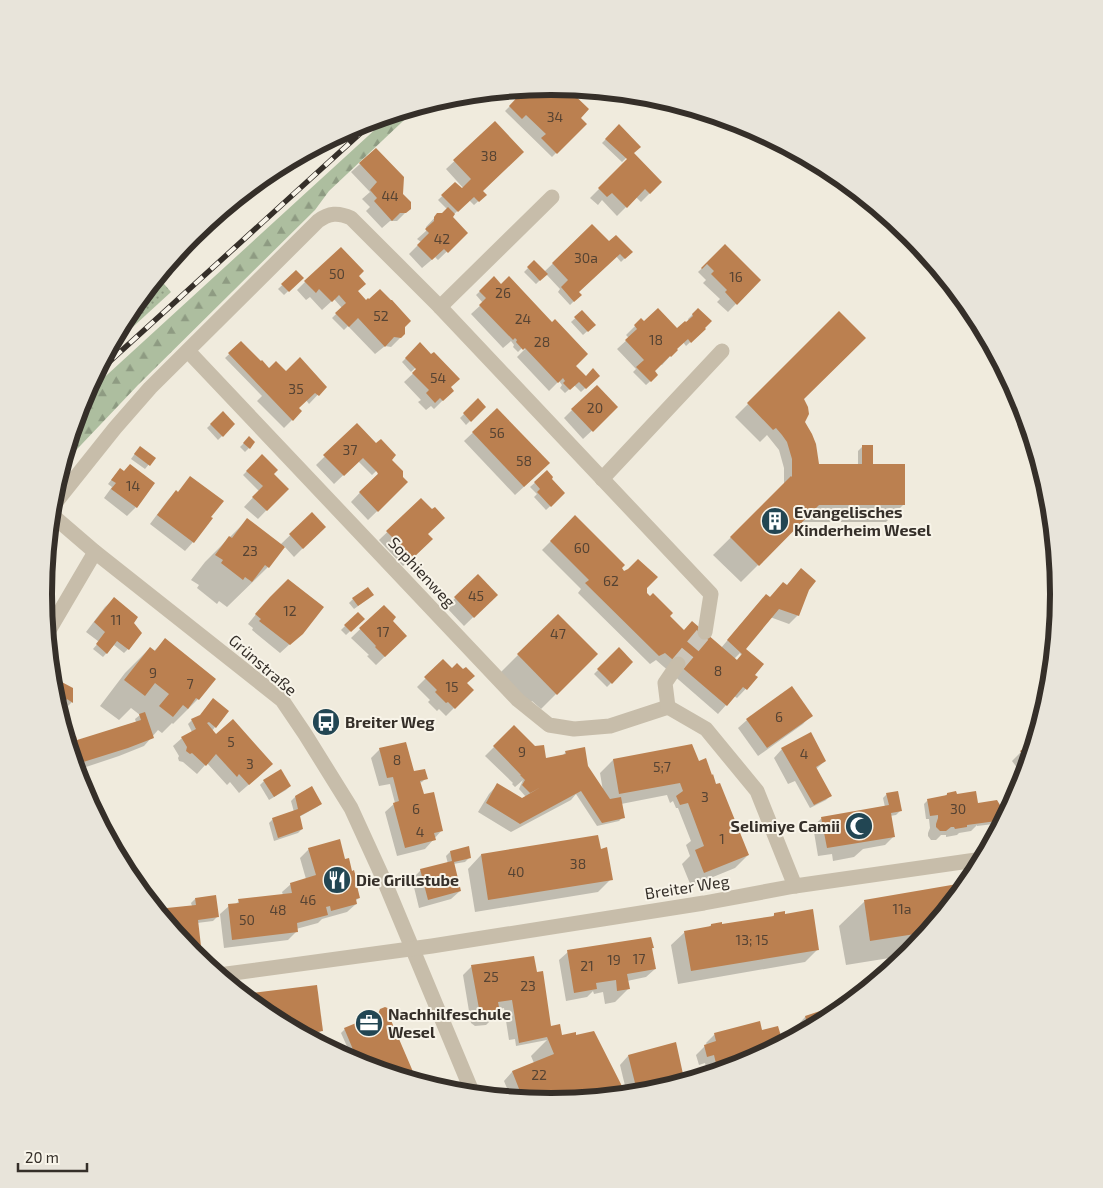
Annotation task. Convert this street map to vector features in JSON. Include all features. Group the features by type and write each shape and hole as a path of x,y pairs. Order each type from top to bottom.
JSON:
{"street":[{"path":"440,307 552,197"},
{"path":"63,493 144,395 318,221 326,216 343,214 351,218 440,307 711,594 705,632"},
{"name":"Sophienweg","path":"188,351 518,700 549,725 574,729 610,726 668,706"},
{"path":"602,479 722,351"},
{"name":"Grünstraße","path":"58,521 282,700 352,808 469,1086"},
{"path":"54,622 95,552"},
{"path":"678,664 665,683 668,706 706,729 757,791 795,886"},
{"name":"Breiter Weg","path":"228,974 412,949 795,886 973,860"}],"green space":[{"path":"408,116 329,191 315,210 138,385 74,453 90,403 100,381 379,126"},
{"path":"162,282 171,292 126,333"}],"building":[{"path":"518,96 575,96 589,109 581,118 587,124 557,154 541,138 546,134 526,115 522,119 509,106"},
{"path":"495,121 524,152 483,191 487,195 479,202 474,197 458,212 441,195 455,182 462,188 471,179 453,160"},
{"path":"619,124 641,147 634,153 662,182 650,194 645,189 627,208 612,193 607,197 598,188 627,159 605,139"},
{"path":"376,148 404,177 403,194 411,202 411,209 406,213 400,213 392,221 374,201 377,198 370,190 377,182 359,163"},
{"path":"448,207 455,214 453,217 468,233 448,253 444,249 432,260 417,245 429,233 425,229 434,221 437,213 442,213"},
{"path":"592,224 609,241 616,235 633,252 625,259 620,254 579,292 582,295 574,302 561,287 568,280 552,263"},
{"path":"725,244 761,280 737,305 725,292 727,290 711,274 714,271 707,264 701,268"},
{"path":"341,247 364,271 359,276 366,284 358,291 366,300 380,289 411,321 405,327 405,334 401,338 394,337 385,347 358,318 349,327 335,313 346,303 339,295 332,302 319,289 316,293 304,281"},
{"path":"534,260 548,274 540,281 527,267"},
{"path":"296,270 304,278 289,292 281,284"},
{"path":"494,276 501,284 509,276 552,322 555,319 588,354 576,366 586,376 593,368 600,376 586,389 579,382 570,390 563,383 565,381 563,378 558,383 525,348 523,350 516,342 517,340 515,338 513,340 479,305 486,298 479,291"},
{"path":"658,308 677,328 693,316 692,314 698,308 712,321 691,343 688,339 655,371 658,375 651,382 636,367 644,360 625,340 637,329 634,325 641,318 644,321"},
{"path":"582,310 596,325 588,332 574,317"},
{"path":"839,311 866,338 804,399 809,414 805,422 816,444 819,464 862,464 862,445 873,445 873,464 905,464 905,505 819,505 759,566 730,537 792,477 792,459 787,442 782,435 776,428 773,430 747,403"},
{"path":"241,341 269,368 276,361 286,371 300,357 327,387 319,396 315,393 299,408 302,411 293,421 228,353"},
{"path":"420,342 431,354 434,352 460,379 451,387 454,391 443,401 440,398 435,403 426,393 429,390 412,373 416,369 405,358"},
{"path":"597,385 618,407 593,432 571,409"},
{"path":"478,398 486,407 471,422 463,413"},
{"path":"497,408 550,463 524,487 472,432"},
{"path":"223,411 235,424 223,437 210,424"},
{"path":"357,423 376,443 381,439 396,455 392,460 403,471 403,477 408,482 378,512 359,492 378,474 377,472 363,458 344,476 323,455"},
{"path":"249,436 255,442 250,449 243,443"},
{"path":"140,446 156,458 150,466 134,454"},
{"path":"262,454 278,470 274,474 289,489 267,511 252,497 263,486 246,471"},
{"path":"130,464 155,483 137,508 111,489 116,483 111,480 120,468 124,471"},
{"path":"547,470 553,477 552,479 565,493 551,507 537,492 540,489 534,482"},
{"path":"190,476 224,501 194,543 157,515 176,490 178,492"},
{"path":"421,498 432,509 435,507 445,518 428,534 433,539 413,558 386,531"},
{"path":"312,512 326,527 303,549 289,534"},
{"path":"575,515 625,565 622,568 624,571 638,559 658,577 647,588 647,593 650,596 653,593 673,613 670,616 684,630 692,621 737,660 742,654 727,640 766,594 770,597 783,582 787,585 801,568 816,581 809,590 799,616 779,609 746,649 764,664 755,675 758,677 747,690 743,687 727,706 665,653 659,656 585,583 589,580 550,541"},
{"path":"247,518 285,547 269,568 265,565 252,582 245,577 243,580 221,563 223,560 215,555 229,536 232,538"},
{"path":"478,574 498,595 474,618 454,597"},
{"path":"288,579 324,607 303,634 290,645 259,621 261,619 255,614"},
{"path":"368,587 374,595 358,606 352,598"},
{"path":"114,597 138,617 134,623 142,633 129,650 117,641 107,654 96,644 105,632 94,622"},
{"path":"384,605 396,617 393,621 407,636 385,657 359,628"},
{"path":"358,612 365,619 351,632 344,625"},
{"path":"558,614 598,654 557,695 517,654"},
{"path":"165,638 216,679 199,700 196,698 188,709 183,705 173,717 159,706 169,694 155,683 145,696 124,680 150,647 155,651"},
{"path":"619,647 633,662 612,684 597,669"},
{"path":"443,659 452,668 457,663 463,669 466,667 475,676 467,683 474,690 455,709 435,692 437,690 424,677"},
{"path":"60,681 73,688 73,703 67,699 65,702"},
{"path":"792,686 813,716 767,748 746,719"},
{"path":"213,698 229,711 216,728 209,722 207,723 216,734 233,719 273,764 249,785 239,774 237,777 216,754 206,766 192,753 190,754 186,751 187,747 181,737 196,729 191,719 200,715"},
{"path":"145,712 154,738 82,762 74,737 76,736 77,740 141,720 139,714"},
{"path":"514,725 535,746 544,745 546,758 566,754 565,751 585,747 588,766 610,799 621,797 625,818 602,823 581,791 520,824 486,803 497,783 522,798 541,787 530,793 522,785 525,780 493,746"},
{"path":"811,732 826,761 816,767 832,796 814,805 781,748"},
{"path":"406,742 414,771 425,769 428,779 420,781 424,794 434,792 443,831 434,833 436,840 405,848 393,803 399,801 393,777 387,778 379,748"},
{"path":"692,744 699,761 706,758 716,784 720,783 749,855 704,873 695,850 704,846 688,803 680,805 676,796 683,791 680,783 619,794 613,759"},
{"path":"1026,747 1023,756 1020,751"},
{"path":"281,769 291,786 274,797 263,780"},
{"path":"312,786 322,804 300,816 303,829 278,838 272,818 298,809 295,796"},
{"path":"898,791 902,811 891,813 895,837 827,848 821,817 889,805 886,793"},
{"path":"956,791 957,794 976,791 978,803 997,800 1002,808 996,821 967,825 967,827 955,829 951,827 946,831 940,831 936,827 938,815 930,816 927,799 947,795 947,793"},
{"path":"598,835 601,849 607,847 613,880 488,900 481,854"},
{"path":"340,839 345,859 349,858 358,885 360,898 356,899 357,904 331,911 330,906 326,907 328,915 297,923 298,932 232,940 228,904 239,903 238,899 292,893 290,883 316,875 308,848"},
{"path":"469,846 471,858 454,862 461,891 428,900 420,869 452,861 450,851"},
{"path":"957,884 917,934 870,941 864,900"},
{"path":"216,895 219,917 198,920 201,946 198,946 164,908 196,905 195,898"},
{"path":"813,909 819,950 691,971 684,931 722,922 722,924 774,916 774,913 785,911 785,914"},
{"path":"651,937 656,969 627,974 630,989 617,991 616,980 596,983 597,989 574,993 567,950"},
{"path":"534,956 537,972 543,971 551,1026 560,1024 562,1035 576,1032 576,1035 594,1031 623,1088 584,1092 520,1092 512,1071 554,1054 547,1037 519,1043 512,1000 498,1002 500,1012 496,1016 484,1018 480,1014 471,965"},
{"path":"317,985 323,1031 314,1032 274,1009 252,993"},
{"path":"385,1007 390,1009 392,1013 390,1018 414,1074 391,1067 367,1057 366,1055 364,1056 354,1052 344,1028 378,1014 380,1009"},
{"path":"832,1007 807,1022 805,1016"},
{"path":"760,1021 762,1030 778,1026 781,1037 716,1065 714,1055 707,1057 704,1045 716,1041 714,1033"},
{"path":"676,1042 683,1074 685,1075 636,1086 628,1055"}],"tunnel":[{"path":"678,664 705,632"}],"railway":[{"path":"110,361 360,133"}],"place":[{"name":"Evangelisches Kinderheim Wesel","path":"775,521"},
{"name":"Breiter Weg","path":"326,722"},
{"name":"Selimiye Camii","path":"859,826"},
{"name":"Die Grillstube","path":"337,880"},
{"name":"Nachhilfeschule Wesel","path":"369,1023"}]}
